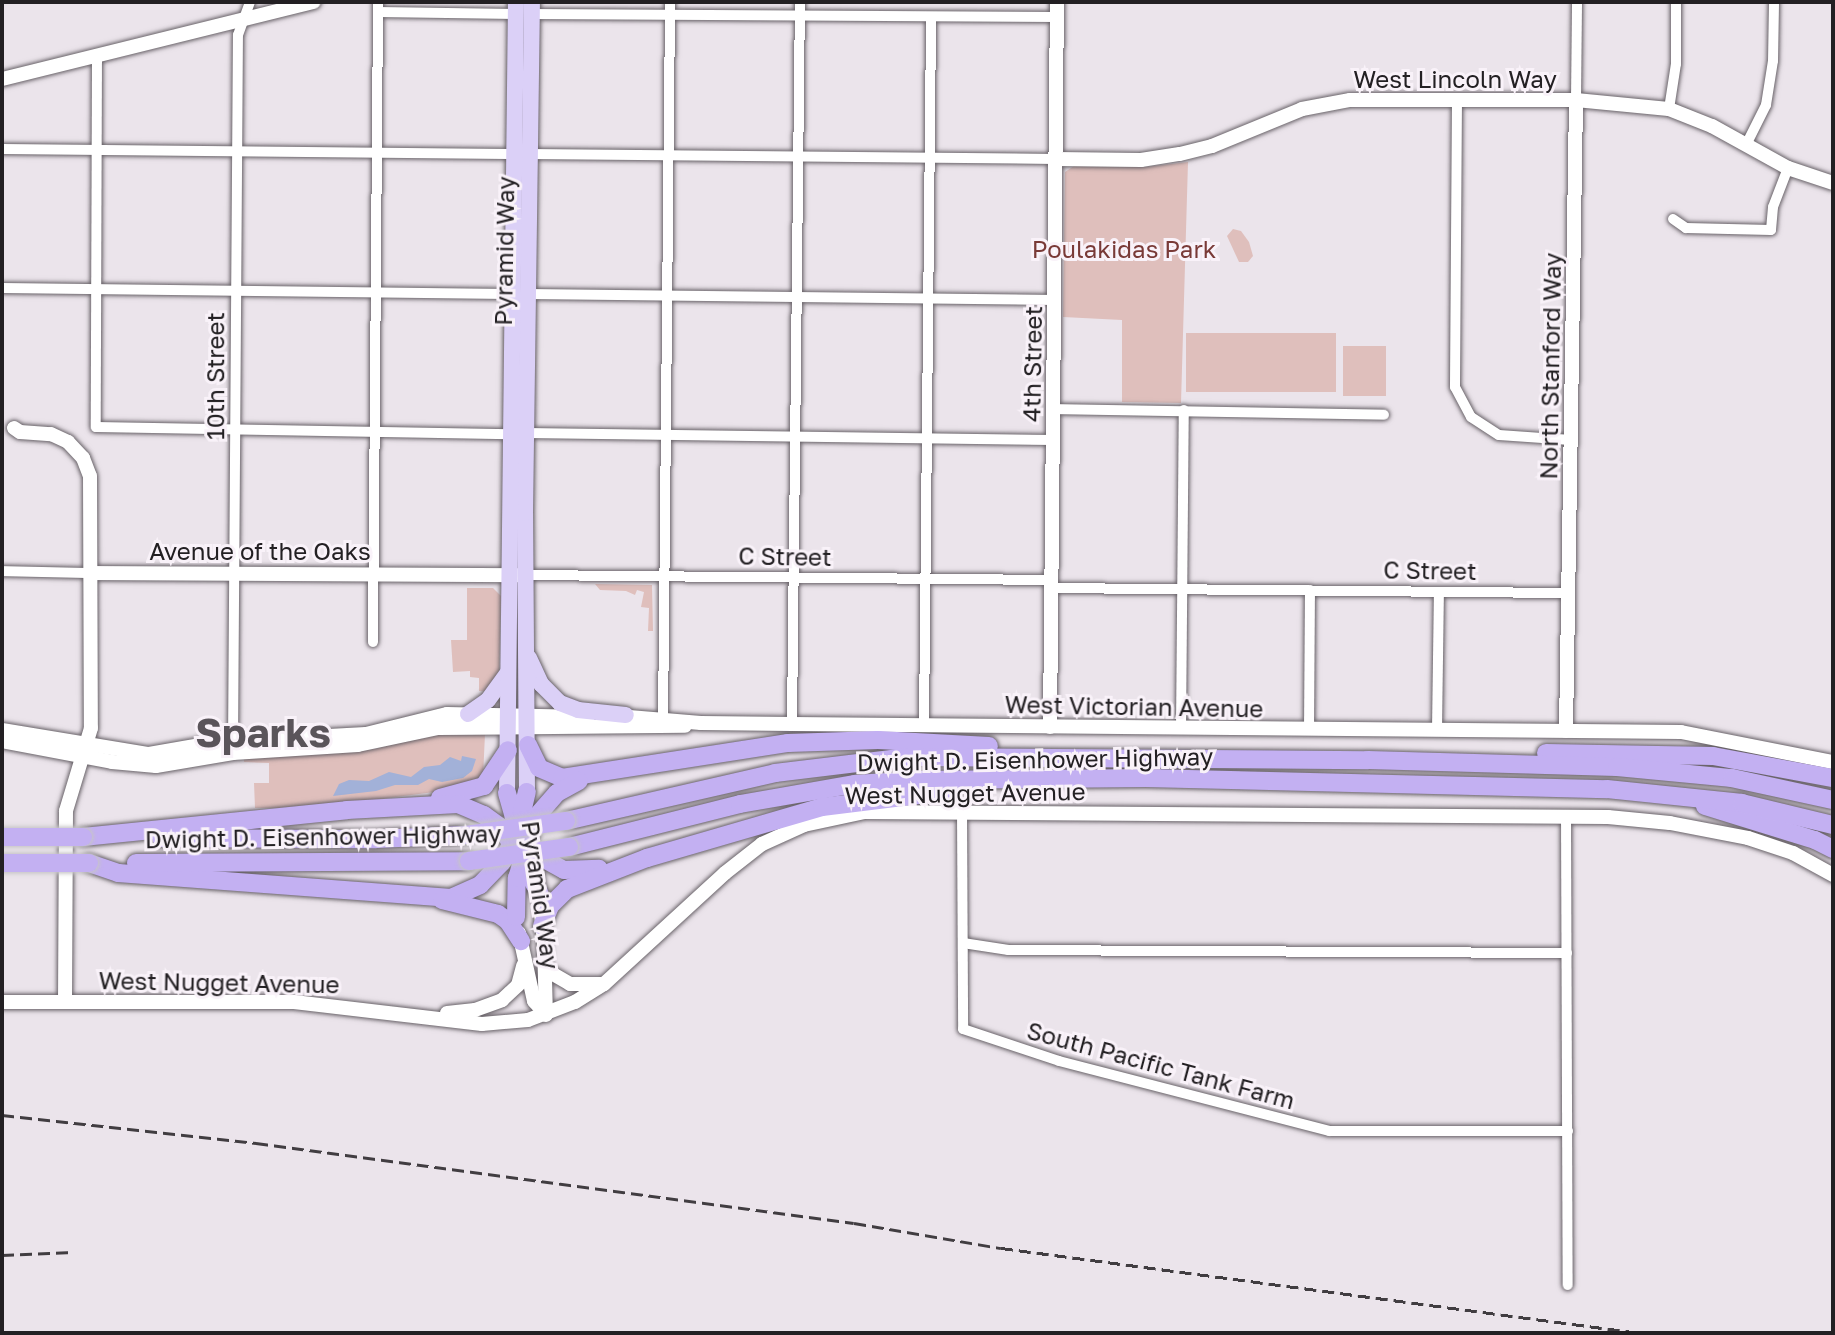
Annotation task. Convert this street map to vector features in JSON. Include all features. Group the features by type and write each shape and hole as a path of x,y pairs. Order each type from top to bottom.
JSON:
{"highway":[{"path":"528,729 535,762 547,774 562,778 589,776 726,750 811,741 1003,746 1095,757"},
{"path":"410,806 484,786 508,750"},
{"path":"1368,760 1419,754 1688,754 1755,761 1833,778"},
{"name":"Dwight D. Eisenhower Highway","path":"2,837 376,839 466,835 566,821 775,773 908,757 1368,760 1663,769 1760,783 1833,800"},
{"path":"439,899 462,895 480,885 520,843 557,793 589,776"},
{"path":"542,926 550,906 567,889 647,858 775,819 859,800 958,790 1101,791 1146,778"},
{"name":"Dwight D. Eisenhower Highway","path":"2,863 469,861 569,847 740,804 855,784 921,780 1146,778 1665,792 1742,803 1833,825"},
{"path":"516,917 520,843 527,792"},
{"path":"1665,792 1815,840 1833,849"},
{"path":"507,793 520,843 539,892"},
{"path":"83,837 410,806 466,806 492,820 556,867 580,872 647,858"},
{"path":"89,863 118,873 439,899 498,914 508,921 521,941"}],"main road":[{"name":"Pyramid Way","path":"507,793 508,670 517,575 524,8"},
{"name":"Pyramid Way","path":"517,575 526,649 527,792"},
{"path":"526,649 541,684 560,703 578,710 626,715"},
{"path":"468,714 488,700 508,670"}],"street":[{"name":"10th Street","path":"233,748 238,35 250,2"},
{"path":"2,79 314,2"},
{"path":"662,722 670,2"},
{"path":"792,724 800,2"},
{"name":"North Stanford Way","path":"1566,731 1577,2"},
{"path":"1669,109 1676,64 1676,2"},
{"path":"1746,145 1766,105 1773,61 1774,2"},
{"path":"373,642 378,7 931,18 1057,9"},
{"name":"4th Street","path":"1050,727 1057,9"},
{"path":"924,726 931,18"},
{"path":"97,55 96,427 1054,440"},
{"path":"1457,98 1455,387 1471,417 1499,435 1571,440"},
{"name":"West Lincoln Way","path":"1056,159 1141,160 1182,154 1223,142 1302,109 1337,102 1457,98 1576,100 1669,109 1712,126 1788,168 1833,183"},
{"path":"2,149 1056,159"},
{"path":"1673,219 1686,228 1771,230 1773,207 1788,168"},
{"path":"2,288 1055,300"},
{"path":"1054,409 1384,415"},
{"path":"1181,729 1184,410"},
{"path":"8,428 59,437 83,458 90,476 89,552 93,567 91,718 85,750 66,811 65,1002"},
{"name":"Avenue of the Oaks","path":"2,571 93,567 517,575"},
{"name":"C Street","path":"517,575 925,579 1182,589 1568,593"},
{"path":"1309,730 1310,590"},
{"path":"1437,730 1439,592"},
{"name":"West Victorian Avenue","path":"2,741 149,754 356,735 437,715 468,714 508,721 528,729 662,722 1698,733 1833,762"},
{"name":"West Victorian Avenue","path":"528,729 626,715 662,722"},
{"name":"West Victorian Avenue","path":"233,748 358,745 438,728 508,721"},
{"name":"West Victorian Avenue","path":"2,730 85,750"},
{"name":"West Nugget Avenue","path":"2,1002 319,1002 482,1024 504,1024 546,1015 604,984 725,873 773,837 804,825 849,814 962,811 1566,815 1637,819 1730,834 1793,853 1833,875"},
{"name":"South Pacific Tank Farm","path":"962,811 963,1029 1059,1061 1329,1131 1568,1131"},
{"path":"1566,815 1568,1285"},
{"name":"Pyramid Way","path":"539,892 546,970 546,1015"},
{"name":"Pyramid Way","path":"516,917 523,963 534,1001 546,1015"},
{"path":"963,943 1008,950 1567,953"},
{"path":"411,1014 459,1013 490,1006 514,991 523,963"},
{"path":"546,970 570,984 604,984"}],"green space":[{"name":"Poulakidas Park","path":"1188,162 1181,403 1122,402 1122,320 1063,317 1065,172 1074,166 1145,167"},
{"path":"1233,229 1241,231 1249,242 1253,256 1248,262 1239,262 1227,236"},
{"path":"1186,333 1336,333 1336,392 1186,392"},
{"path":"1343,346 1386,346 1386,396 1343,396"},
{"path":"595,584 652,585 653,631 648,631 649,608 641,607 644,592 637,590 635,595 626,591 600,590"},
{"path":"467,588 493,588 501,596 499,674 490,692 479,691 479,678 470,677 470,671 453,672 451,640 467,640"},
{"path":"437,732 485,734 483,777 465,788 311,808 255,808 254,783 269,783 269,763 244,762 244,758 375,749"}],"water":[{"path":"462,756 476,759 472,771 463,778 442,782 429,779 418,785 395,785 376,791 333,796 339,784 349,780 369,781 389,772 411,777 424,767 440,765 450,757 461,761"}],"railway":[{"path":"2,1115 256,1143 854,1223 1001,1248 1640,1333"},
{"path":"2,1255 73,1252"}],"district":[{"name":"Sparks","path":"263,732"}]}
